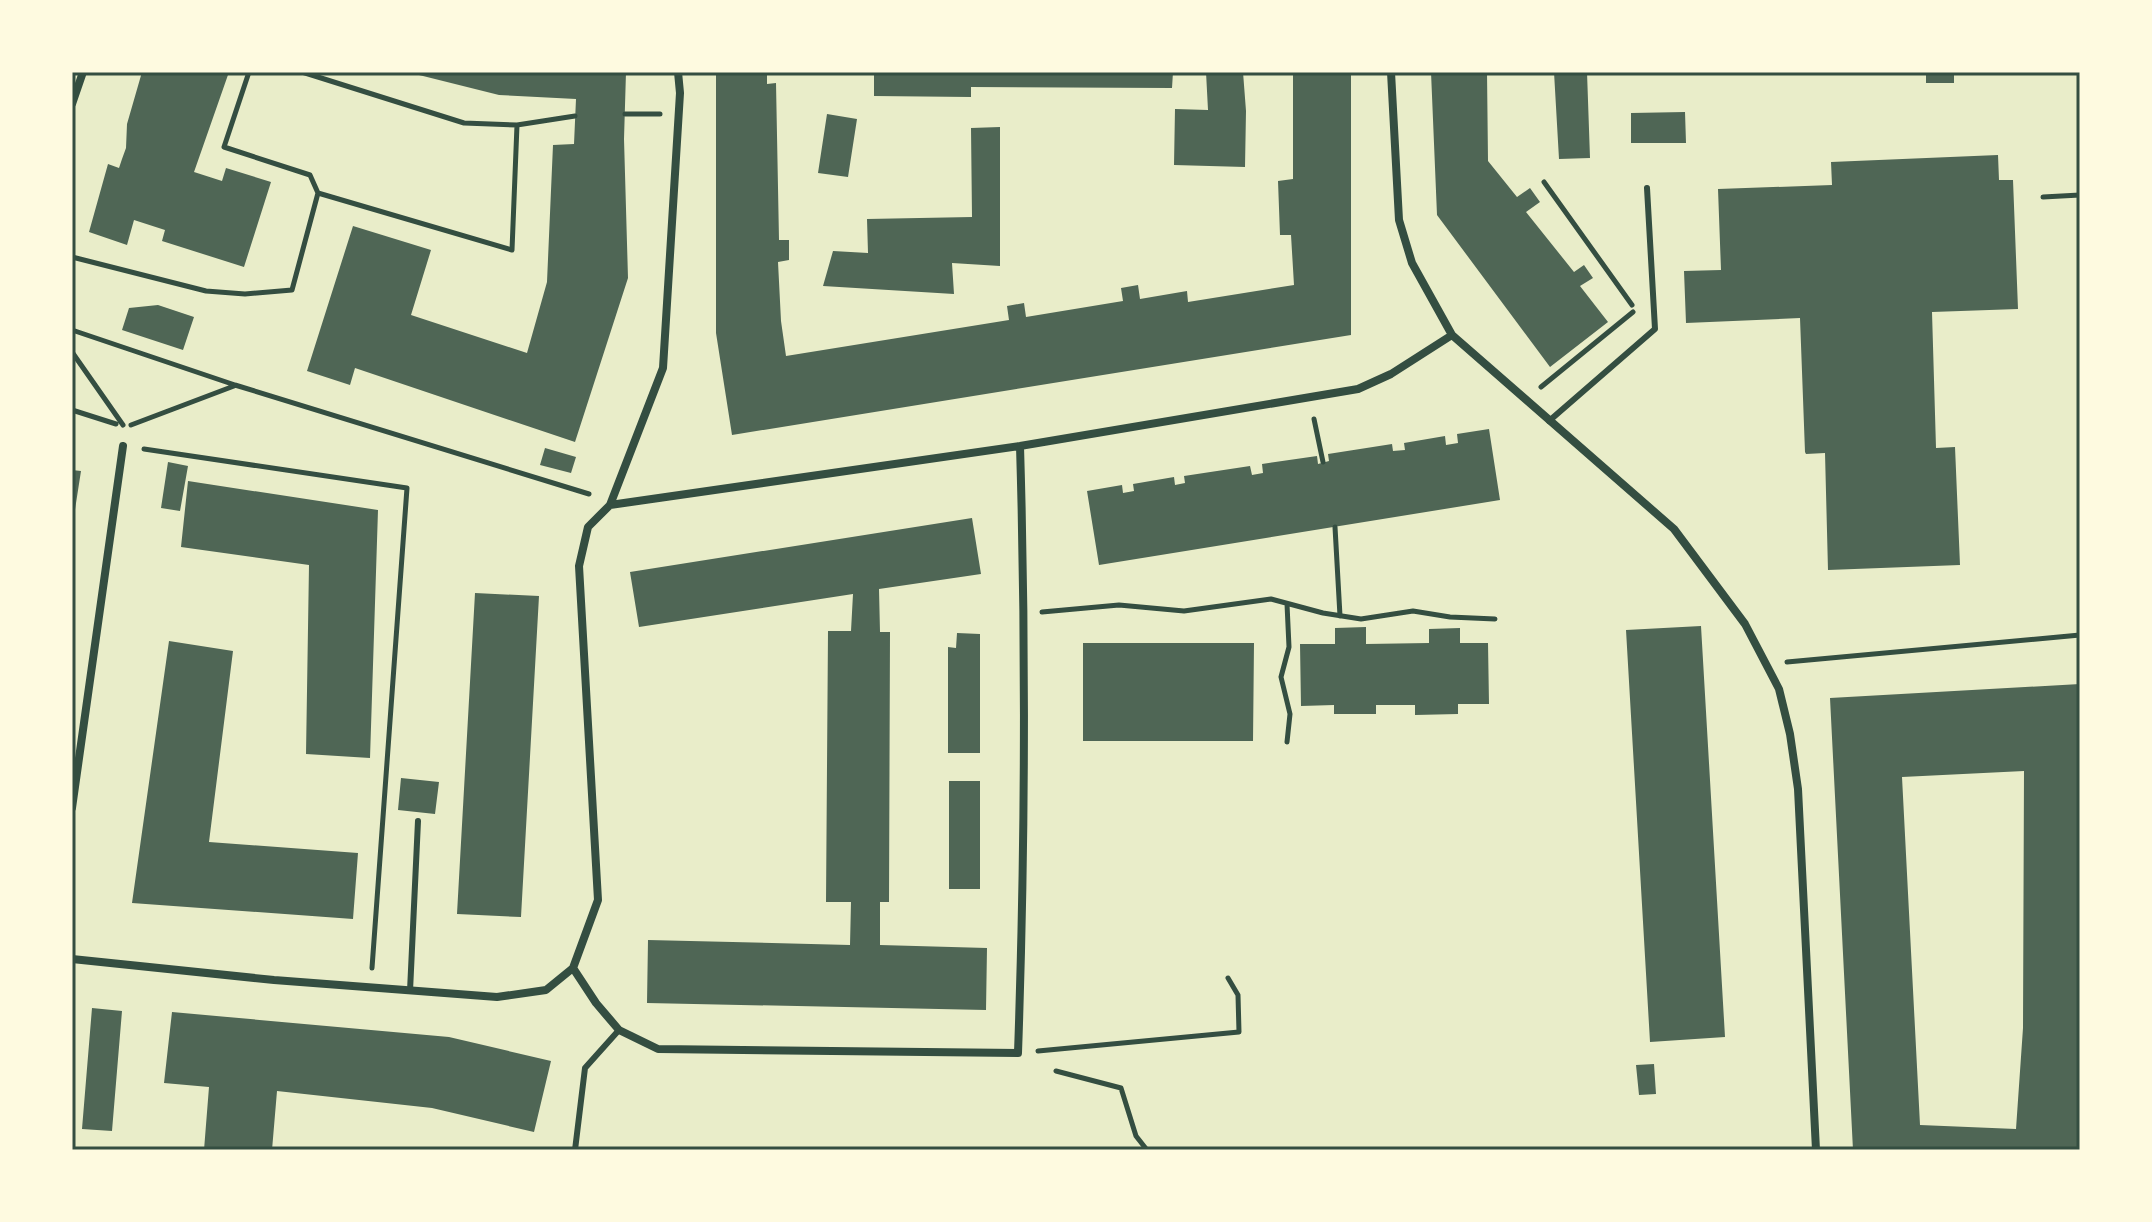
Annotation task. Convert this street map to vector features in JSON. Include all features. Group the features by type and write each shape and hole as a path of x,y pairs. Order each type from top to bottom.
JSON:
{"street":[{"path":"72,104 83,72"},
{"path":"72,959 371,989 497,997 546,990 573,968 598,900 579,566 588,527 610,505 663,368 679,114 678,72"},
{"path":"1391,72 1399,220 1412,263 1452,335 1674,529 1745,624 1779,689 1790,734 1798,789 1816,1150"},
{"path":"610,505 1020,446 1310,399 1358,389 1391,374 1452,335"},
{"path":"72,808 123,446"},
{"path":"573,968 619,1030 658,1049 1018,1053 1025,613 1020,446"}],"lane":[{"path":"1549,421 1655,329 1647,188"},
{"path":"410,991 418,821"},
{"path":"575,1150 585,1068 619,1030"}],"path":[{"path":"72,257 206,291 245,294 292,290 318,193 310,175 224,147 249,72"},
{"path":"302,72 464,123 517,125 575,116"},
{"path":"625,114 679,114"},
{"path":"318,193 512,250 517,125"},
{"path":"1525,400 1636,310 1544,182"},
{"path":"2043,197 2080,195"},
{"path":"72,330 235,385 584,491 610,505"},
{"path":"72,352 124,427 123,446 407,488 371,989"},
{"path":"72,410 124,427 235,385"},
{"path":"1310,399 1323,462"},
{"path":"1335,527 1340,616"},
{"path":"1025,613 1119,605 1184,611 1271,599 1361,619 1413,611 1495,619"},
{"path":"1287,604 1289,647 1281,677 1290,714 1287,742"},
{"path":"1766,664 2080,635"},
{"path":"1018,1053 1239,1032 1238,995 1228,978"},
{"path":"1056,1071 1121,1088 1136,1136 1147,1150"}],"building":[{"path":"142,72 229,72 194,172 222,181 226,168 271,182 244,267 162,241 165,230 134,220 127,245 89,232 108,164 119,168 126,148 127,124"},
{"path":"407,72 626,72 624,139 628,278 575,442 355,368 350,385 307,371 353,226 431,250 411,315 527,353 547,282 553,145 574,144 576,99 499,95"},
{"path":"716,72 767,72 767,84 776,83 779,240 789,240 789,260 778,262 786,356 1009,320 1007,306 1024,303 1026,317 1123,301 1121,288 1138,285 1140,299 1187,291 1188,302 1294,285 1291,235 1280,235 1278,181 1293,179 1293,72 1351,72 1351,335 732,435 716,333"},
{"path":"874,72 1173,72 1172,88 971,87 971,97 874,96"},
{"path":"1206,72 1243,72 1245,167 1174,165 1175,109 1208,110"},
{"path":"1431,72 1487,72 1488,161 1517,197 1530,188 1540,202 1526,212 1574,272 1584,265 1593,278 1580,286 1608,322 1550,367 1437,215"},
{"path":"1554,72 1587,72 1590,158 1559,159"},
{"path":"1926,72 1954,72 1954,83 1926,83"},
{"path":"1685,112 1686,143 1631,143 1631,113"},
{"path":"827,114 857,119 848,177 818,173"},
{"path":"1000,127 1000,266 952,263 954,294 823,286 833,251 868,253 867,219 972,217 971,128"},
{"path":"1998,155 1999,180 2013,180 2018,309 1932,312 1936,448 1955,447 1960,565 1828,570 1825,453 1805,452 1800,318 1686,323 1684,271 1721,270 1718,189 1832,185 1831,162"},
{"path":"158,305 194,317 183,350 122,330 129,308"},
{"path":"1489,429 1500,500 1099,565 1087,491 1122,485 1123,493 1134,491 1133,484 1174,477 1175,485 1185,483 1184,476 1250,466 1252,475 1263,473 1262,464 1317,456 1318,464 1329,461 1328,454 1392,444 1393,451 1405,450 1404,443 1445,436 1446,445 1458,443 1457,434"},
{"path":"545,448 576,457 571,473 540,465"},
{"path":"168,462 188,466 180,511 161,508"},
{"path":"72,470 81,471 74,516 72,516"},
{"path":"188,481 378,510 370,758 306,754 309,565 181,547"},
{"path":"972,518 981,574 879,589 880,632 890,632 889,902 880,902 880,945 987,948 986,1010 647,1003 648,940 850,945 851,902 826,902 828,631 851,631 853,594 639,627 630,572"},
{"path":"475,593 539,596 521,917 457,914"},
{"path":"1701,626 1725,1037 1650,1042 1626,630"},
{"path":"1366,627 1366,644 1429,643 1429,629 1460,628 1460,643 1488,643 1489,704 1458,704 1458,714 1415,715 1415,705 1376,705 1376,714 1334,714 1334,705 1301,706 1300,644 1335,644 1335,628"},
{"path":"957,633 980,634 980,753 948,753 948,647 956,648"},
{"path":"169,641 233,651 209,842 358,853 353,919 132,903"},
{"path":"1083,643 1254,643 1253,741 1083,741"},
{"path":"2080,684 2080,1150 1853,1150 1830,698","holes":["2024,771 2023,1028 2016,1129 1920,1125 1902,777"]},
{"path":"401,778 439,782 435,814 398,810"},
{"path":"949,781 980,781 980,889 949,889"},
{"path":"92,1008 122,1011 112,1131 82,1129"},
{"path":"172,1012 449,1037 551,1061 534,1132 432,1108 277,1091 272,1150 204,1150 209,1087 164,1083"},
{"path":"1654,1064 1656,1094 1639,1095 1636,1065"}]}
